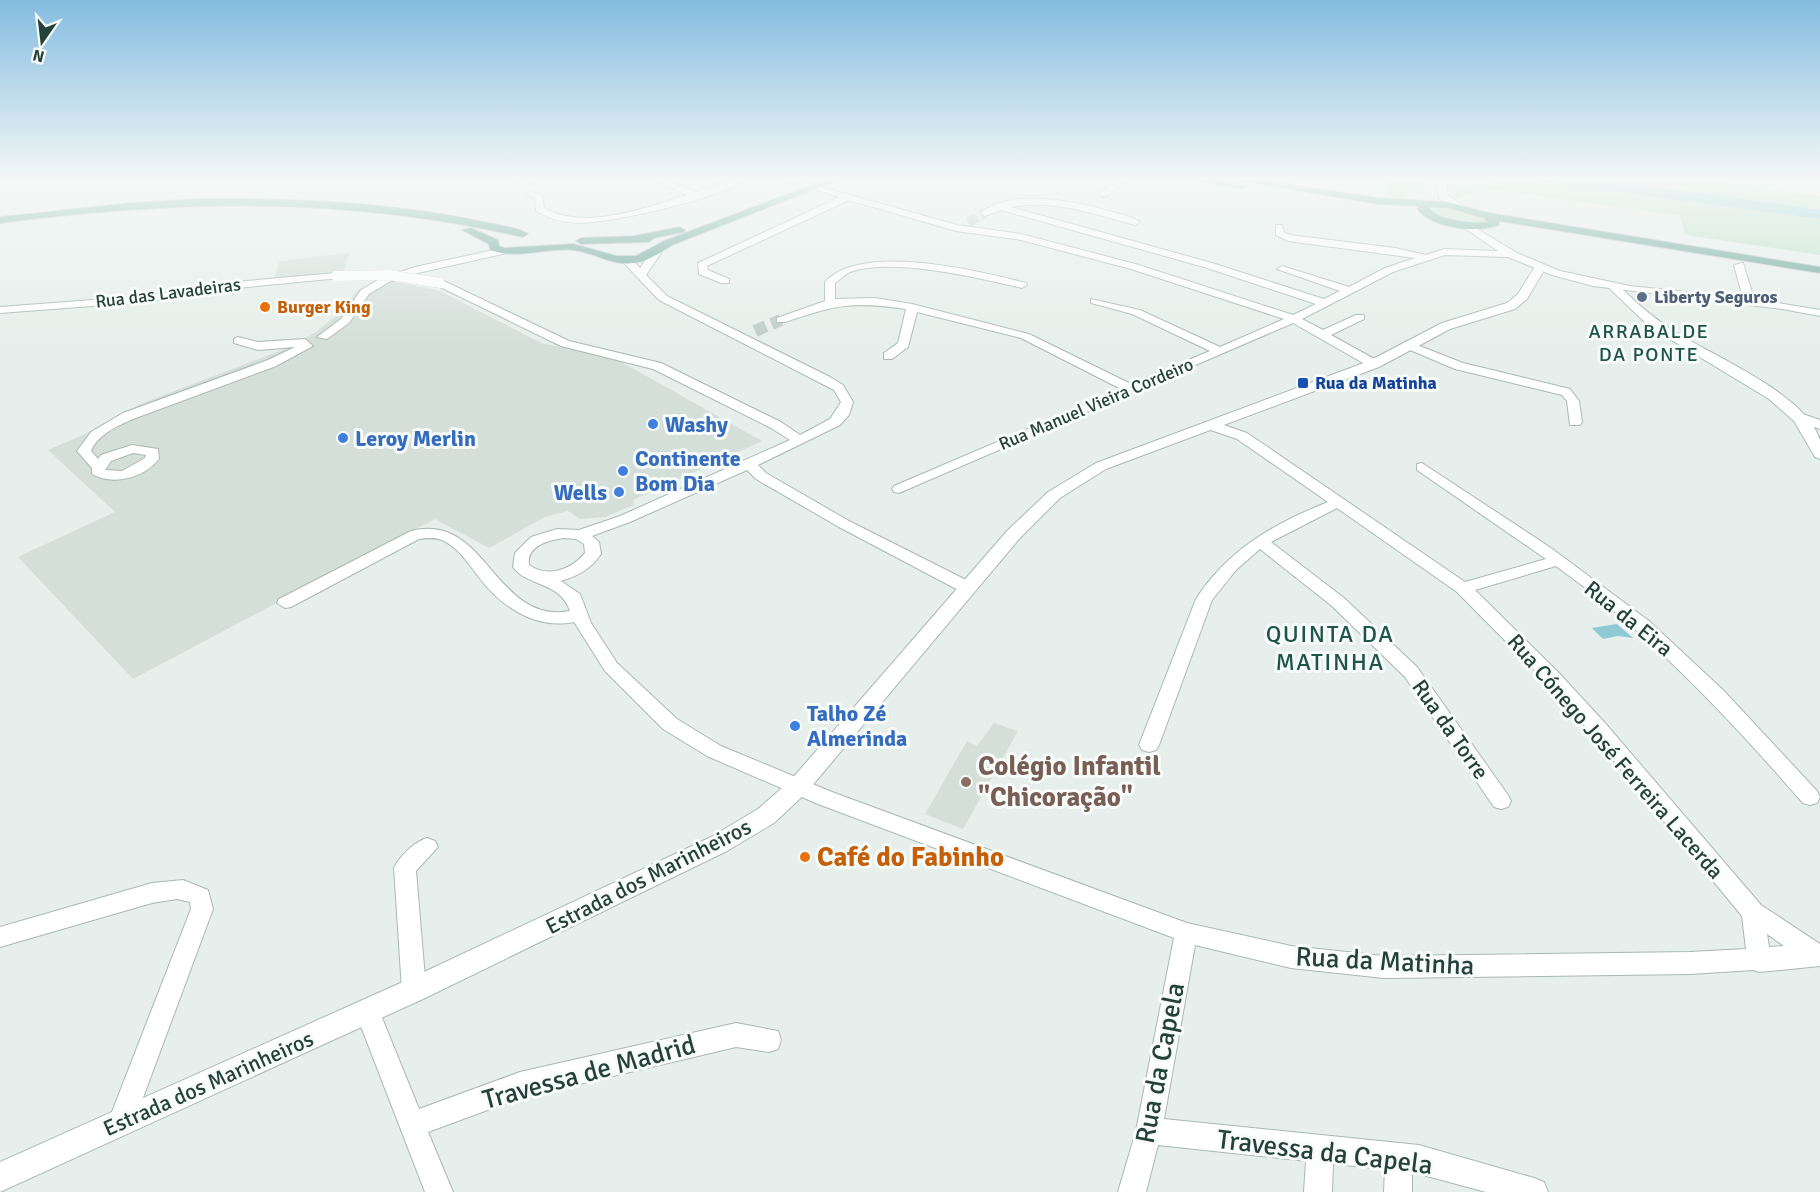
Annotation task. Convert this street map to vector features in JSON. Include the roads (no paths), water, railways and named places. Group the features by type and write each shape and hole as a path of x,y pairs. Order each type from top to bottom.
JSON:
{"main road":[{"path":"474,234 503,251 572,247 591,249 627,261 697,234"},
{"path":"524,234 586,241 638,238 664,234"},
{"path":"1535,234 1820,278"},
{"path":"1544,234 1820,270"},
{"path":"493,244 508,236 532,235"},
{"path":"638,238 658,241 660,249"}],"street":[{"path":"725,281 703,272 700,268 704,262 767,234"},
{"path":"997,234 1021,237 1135,267 1294,320 1374,364"},
{"path":"1095,234 1208,265 1325,303"},
{"path":"1280,234 1288,238 1395,251 1422,257 1444,252 1510,254 1540,267 1614,287 1820,313"},
{"path":"1493,234 1510,254"},
{"path":"477,257 493,244"},
{"path":"642,273 660,249"},
{"path":"238,341 258,345 325,343 328,340 323,337 345,321 365,292 385,280 415,270 503,251"},
{"name":"Rua Manuel Vieira Cordeiro","path":"899,489 1294,320 1374,276 1422,257"},
{"path":"580,535 591,542 593,548 592,554 581,567 564,574 545,577 535,575 521,567 519,560 526,547 554,534 580,535 625,519 749,465 835,422 842,416 847,402 845,395 826,380 663,298 650,288 642,273 627,261"},
{"path":"830,303 826,293 828,284 834,278 857,268 872,265 935,267 1022,285"},
{"path":"1739,265 1750,303"},
{"name":"Estrada dos Marinheiros","path":"0,1177 414,990 719,844 766,816 798,787 1032,515 1068,485 1110,462 1374,364 1446,326 1516,304 1540,267"},
{"path":"1282,268 1349,290"},
{"name":"Rua das Lavadeiras","path":"0,310 145,299 247,284 336,276 390,275 440,283 565,344 604,351 657,366 776,425 799,440"},
{"path":"1614,287 1653,322 1722,363 1797,416 1820,425"},
{"path":"781,320 830,303 859,300 912,307 1024,336 1131,389"},
{"path":"1095,301 1136,312 1220,351"},
{"path":"888,356 904,345 912,307"},
{"path":"1322,335 1360,317"},
{"path":"742,337 755,331"},
{"path":"98,467 106,458 123,451 148,449 154,455 148,464 123,474 100,474 98,467 84,451 85,446 101,432 128,416 272,363 306,344"},
{"path":"1407,345 1459,366 1566,392 1573,401 1575,422"},
{"path":"1797,416 1820,454"},
{"name":"Rua Cónego José Ferreira Lacerda","path":"1220,421 1463,588 1545,670 1598,728 1753,912 1818,955"},
{"name":"Rua Cónego José Ferreira Lacerda","path":"1220,421 1242,436"},
{"path":"101,432 106,440 123,451"},
{"path":"749,465 761,477 844,524 968,588"},
{"name":"Rua da Eira","path":"1422,467 1617,604 1672,652 1750,730 1810,797"},
{"path":"1149,745 1204,599 1222,573 1261,542 1305,515 1340,502"},
{"path":"593,548 625,519"},
{"path":"285,603 416,534 429,532 459,543 477,561 502,594 533,612 556,619 577,606"},
{"name":"Rua da Torre","path":"1261,542 1338,602 1411,672 1501,801"},
{"path":"1463,588 1557,561"},
{"path":"577,606 581,567"},
{"path":"545,577 577,606"},
{"name":"Rua da Matinha","path":"577,606 611,667 670,724 714,751 798,787 1187,933 1291,957 1374,966 1528,967 1759,961 1818,955"},
{"path":"414,990 405,868 427,847"},
{"path":"0,937 175,888 191,891 200,897 202,909 121,1122"},
{"path":"1753,912 1759,961"},
{"name":"Rua da Capela","path":"1132,1192 1149,1131 1180,957 1187,933"},
{"path":"367,1011 439,1192"},
{"name":"Travessa de Madrid","path":"412,1125 520,1085 552,1077 736,1035 769,1040"},
{"name":"Travessa da Capela","path":"1149,1131 1419,1159 1534,1192"},
{"path":"1318,1192 1320,1150"},
{"path":"1398,1192 1399,1157"}],"water":[{"path":"1617,624 1633,638 1618,636 1603,639 1592,628"}],"tunnel":[{"path":"755,331 781,320"}],"place":[{"name":"Liberty Seguros","path":"1642,297"},
{"name":"Burger King","path":"265,307"},
{"name":"Rua da Matinha","path":"1303,383"},
{"name":"Washy","path":"653,424"},
{"name":"Leroy Merlin","path":"343,438"},
{"name":"Continente Bom Dia","path":"623,471"},
{"name":"Wells","path":"619,492"},
{"name":"Talho Zé Almerinda","path":"795,726"},
{"name":"Colégio Infantil \"Chicoração\"","path":"966,782"},
{"name":"Café do Fabinho","path":"805,857"}],"district":[{"name":"ARRABALDE DA PONTE","path":"1649,342"},
{"name":"QUINTA DA MATINHA","path":"1330,648"}]}
